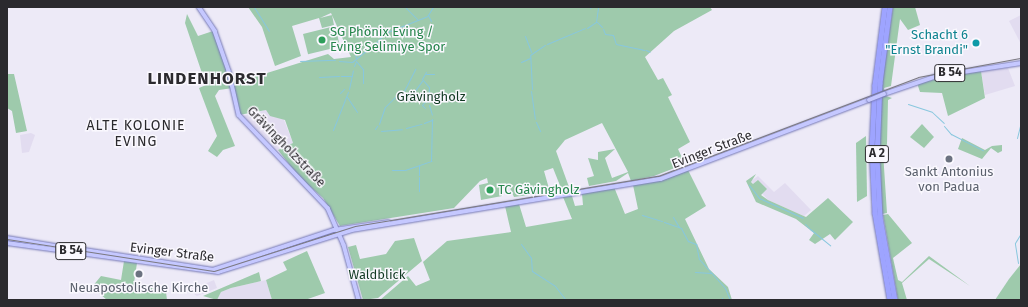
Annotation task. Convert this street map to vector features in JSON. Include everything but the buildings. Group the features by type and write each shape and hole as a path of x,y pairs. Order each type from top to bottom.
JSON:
{"highway":[{"name":"A 2","path":"885,7 875,85 872,156 878,235 890,300"},
{"name":"A 2","path":"890,7 880,83 876,157 880,217 895,300"}],"main road":[{"name":"Grävingholzstraße","path":"199,7 215,30 239,115 322,198 340,233 359,300"},
{"name":"Evinger Straße","path":"7,243 211,273 340,233 654,181 932,77 1021,63"},
{"name":"Evinger Straße","path":"7,238 213,270 338,229 402,222"}],"shaded area":[{"path":"1021,15 1021,44 1009,21"},
{"path":"1008,68 1015,86 985,95 981,71"},
{"path":"269,109 282,115 293,143 278,150 243,116"},
{"path":"31,133 35,135 29,152 22,153 20,135"},
{"path":"758,176 774,192 785,183 811,210 804,216 768,200 751,181"},
{"path":"214,280 217,288 197,296 194,294 192,289"},
{"path":"266,280 272,300 217,300 221,292 231,288"}],"green space":[{"name":"Grävingholz","path":"248,7 710,7 712,10 674,31 645,57 658,80 663,78 672,95 668,97 690,142 678,149 685,164 654,176 631,181 628,173 616,181 589,186 587,178 594,176 588,158 598,160 598,152 615,149 605,158 612,178 628,172 602,123 565,140 556,151 569,187 561,188 553,168 544,171 550,192 514,197 509,186 501,189 502,196 481,200 479,185 488,183 487,178 480,181 454,208 340,226 323,198 299,177 278,150 293,143 285,120 270,116 266,110 239,115 233,88 219,90 215,96 235,146 223,150 217,157 208,151 217,136 199,88 206,85 185,23 187,14 198,36 213,31 232,76 267,73 328,54 334,59 351,57 332,15 334,25 322,28 319,18 292,26 301,56 275,66 262,27","holes":["331,13 332,15 320,18"]},
{"path":"893,7 915,7 920,25 908,30 900,19 891,86 884,88 886,96 892,98 888,100 887,144 883,152 887,213 882,214 879,138 882,83"},
{"name":"SG Phönix Eving / Eving Selimiye Spor","path":"335,26 340,46 308,54 303,34"},
{"path":"981,71 985,98 948,116 942,93 920,92 917,83"},
{"path":"7,74 14,74 27,131 16,133 12,111 7,108"},
{"path":"922,124 934,137 924,148 910,137"},
{"path":"866,136 867,196 857,202 856,143"},
{"path":"962,138 985,150 992,146 1002,145 1002,151 998,153 991,148 982,159 958,149"},
{"path":"688,170 706,206 685,219 709,269 728,287 732,300 380,300 408,276 416,286 430,280 423,262 447,241 511,232 505,206 519,204 526,227 572,219 563,197 572,196 575,206 583,205 582,194 614,187 625,214 638,209 633,185"},
{"path":"756,174 751,182 753,184 758,180 767,189 761,195 768,200 806,217 828,198 853,222 835,240 830,234 815,244 809,240 814,233 796,219 756,202 746,181"},
{"path":"888,214 912,243 893,258 898,280 902,282 929,256 970,286 929,259 902,283 907,300 898,300 883,215"},
{"name":"Waldblick","path":"414,238 422,261 378,298 363,300 348,247 356,245 360,259 386,254 395,241"},
{"path":"307,251 325,293 305,300 272,300 266,280 287,270 283,262"},
{"path":"124,261 137,263 134,283 166,292 167,300 107,300 92,287 101,276 121,280"},
{"path":"1021,264 1021,300 995,300 1009,279"},
{"path":"259,272 261,281 231,288 221,292 217,300 203,296"}],"waterway":[{"path":"254,7 269,31"},
{"path":"405,7 417,19"},
{"path":"431,21 428,15 433,7"},
{"path":"596,22 598,7"},
{"path":"372,47 385,33 428,16"},
{"path":"587,28 596,22"},
{"path":"597,22 602,27"},
{"path":"547,44 585,28"},
{"path":"603,29 605,34 613,35 616,44 644,50"},
{"path":"525,36 531,52"},
{"path":"532,89 530,55 545,45"},
{"path":"354,48 356,58"},
{"path":"339,61 352,62 368,49"},
{"path":"646,50 650,52"},
{"path":"521,62 530,58"},
{"path":"300,61 335,60"},
{"path":"356,61 363,69 363,83"},
{"path":"354,66 356,61"},
{"path":"404,91 415,69"},
{"path":"349,89 353,70"},
{"path":"426,72 422,79 429,87 428,102"},
{"path":"426,74 434,74"},
{"path":"319,77 339,76"},
{"path":"341,76 352,76"},
{"path":"411,96 422,81"},
{"path":"340,93 344,89"},
{"path":"379,124 385,107 401,91"},
{"path":"531,91 535,119"},
{"path":"333,130 348,92"},
{"path":"347,97 357,112"},
{"path":"425,108 422,105 428,98"},
{"path":"908,104 932,112 944,123"},
{"path":"429,105 432,115"},
{"path":"405,170 431,161 432,119"},
{"path":"424,123 432,120"},
{"path":"536,122 540,131"},
{"path":"1017,138 1021,122"},
{"path":"406,128 421,124"},
{"path":"944,126 951,134 983,150"},
{"path":"381,131 402,129"},
{"path":"419,165 419,175"},
{"path":"392,170 404,170"},
{"path":"419,177 419,191"},
{"path":"749,185 759,198 803,218"},
{"path":"642,215 662,221"},
{"path":"673,217 679,227"},
{"path":"664,222 681,228 688,241 696,244 699,259 725,288 730,300"},
{"path":"805,224 809,228"},
{"path":"810,229 830,245"},
{"path":"1018,263 1015,243 1021,233"},
{"path":"521,244 531,258 532,271 555,286 566,300"},
{"path":"695,272 711,273"}],"tram line":[{"path":"7,239 214,271 355,226 658,176 918,77 1021,58"}],"place":[{"name":"SG Phönix Eving / Eving Selimiye Spor","path":"322,40"},
{"name":"Schacht 6 \"Ernst Brandi\"","path":"976,43"},
{"name":"Sankt Antonius von Padua","path":"949,159"},
{"name":"TC Gävingholz","path":"490,190"},
{"name":"Neuapostolische Kirche","path":"139,274"}],"district":[{"name":"LINDENHORST","path":"207,79"},
{"name":"ALTE KOLONIE EVING","path":"136,134"}]}
